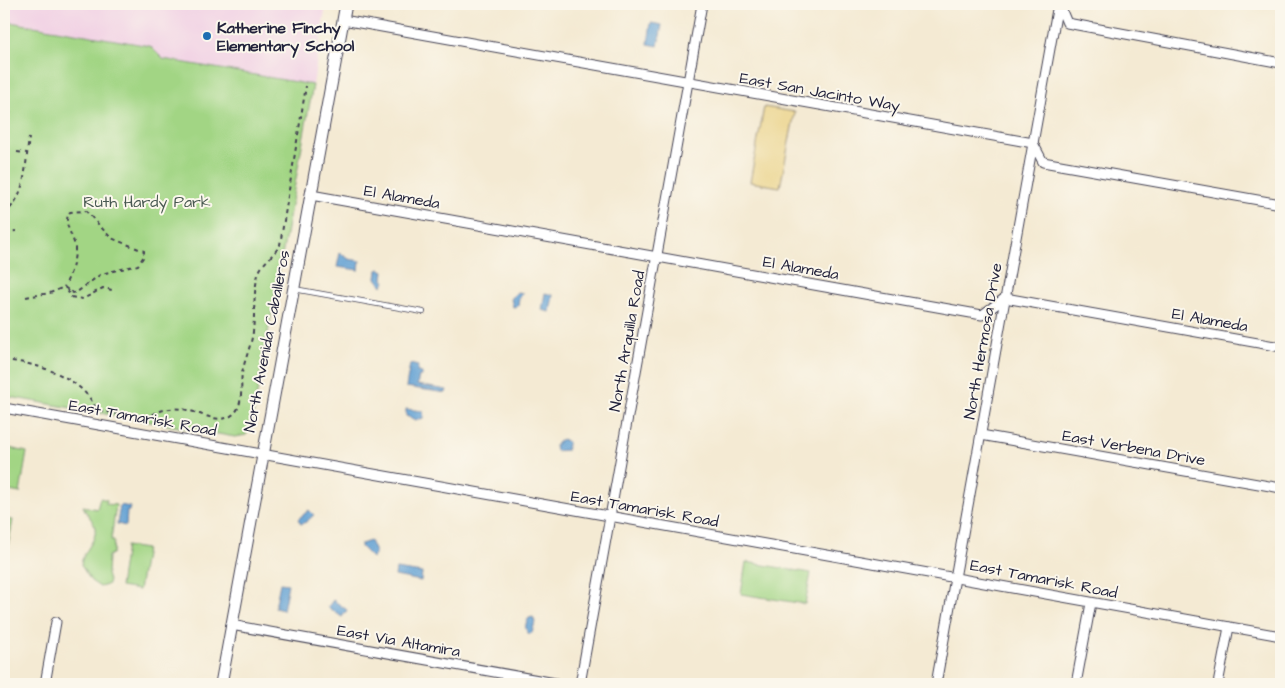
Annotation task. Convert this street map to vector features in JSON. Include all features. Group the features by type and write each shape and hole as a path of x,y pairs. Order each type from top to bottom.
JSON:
{"street":[{"name":"North Avenida Caballeros","path":"221,684 346,4"},
{"name":"North Arquilla Road","path":"580,684 702,4"},
{"path":"1058,4 1067,23 1281,63"},
{"name":"North Hermosa Drive","path":"936,684 1058,4"},
{"name":"East San Jacinto Way","path":"343,20 1033,143"},
{"path":"1033,143 1043,162 1281,204"},
{"name":"El Alameda","path":"311,195 982,315 1006,298 1281,347"},
{"name":"East Tamarisk Road","path":"4,408 1281,636"},
{"name":"East Verbena Drive","path":"981,436 1281,488"},
{"path":"1076,684 1091,603"},
{"path":"45,684 56,622"},
{"name":"East Via Altamira","path":"231,625 561,684"},
{"path":"1218,684 1229,627"}],"lane":[{"path":"293,289 423,312"}],"path":[{"path":"4,360 35,365 60,374 85,393 97,410 146,420 161,411 183,408 221,420 230,417 236,411 240,399 242,371 252,334 258,276 262,266 275,254 282,235 296,150 298,123 306,86"},
{"path":"4,112 12,113"},
{"path":"4,214 11,208 19,196 23,182 29,138"},
{"path":"18,152 27,153"},
{"path":"26,298 50,293 64,287 70,276 75,248 67,222 70,212 86,211 111,238 144,251 144,256 138,266 102,274 77,292 67,290"},
{"path":"4,224 6,232 16,231"},
{"path":"64,287 71,297 84,299 103,288 112,290"}],"shaded area":[{"name":"Katherine Finchy Elementary School","path":"4,4 326,4 313,85 163,59 150,46 4,21"}],"green space":[{"name":"Ruth Hardy Park","path":"4,21 150,46 163,59 313,85 251,427 246,435 235,437 4,396"},
{"path":"9,448 27,452 20,493 4,490"},
{"path":"100,498 107,500 106,504 116,505 111,540 114,540 113,553 108,556 107,574 109,581 107,585 100,587 91,581 81,565 95,533 93,522 83,506 97,509"},
{"path":"4,519 13,520 5,561 4,561"},
{"path":"126,546 146,549 139,590 120,587"},
{"path":"746,562 811,573 805,604 741,594"}],"sand":[{"path":"764,107 795,112 780,187 750,182"}],"water":[{"path":"651,23 662,25 658,46 648,44"},
{"path":"340,253 349,259 360,261 359,270 337,267"},
{"path":"380,269 384,271 383,279 385,282 382,286 376,278 377,271"},
{"path":"517,292 523,293 519,298 518,306 513,307 511,299"},
{"path":"545,293 553,295 550,312 542,310"},
{"path":"410,364 418,366 417,372 422,373 422,376 419,376 417,385 447,390 446,393 406,387"},
{"path":"406,409 423,411 424,418 416,420 406,416"},
{"path":"562,439 568,442 567,450 556,451 555,445"},
{"path":"120,505 130,507 129,511 127,511 126,526 117,524"},
{"path":"309,510 314,515 301,524 298,519"},
{"path":"370,541 375,552 372,558 361,547 361,544"},
{"path":"396,569 422,573 421,581 395,576"},
{"path":"280,583 288,584 283,610 275,608"},
{"path":"333,600 347,610 342,617 328,607"},
{"path":"533,617 535,622 532,633 529,634 526,630 526,624 529,618"}],"place":[{"name":"Katherine Finchy Elementary School","path":"207,36"}]}
